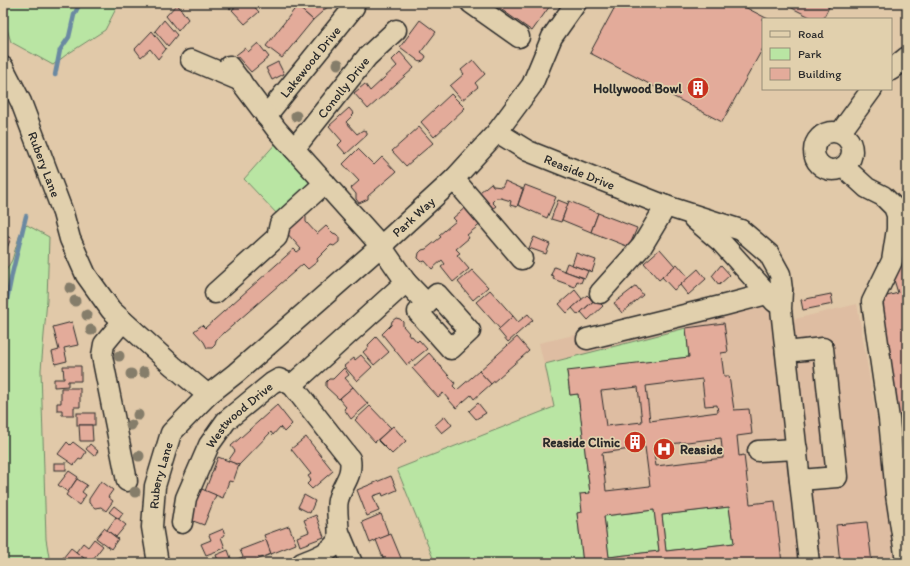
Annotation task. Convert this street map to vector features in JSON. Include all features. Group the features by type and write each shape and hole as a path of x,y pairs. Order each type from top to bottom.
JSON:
{"street":[{"path":"471,3 519,37"},
{"name":"Park Way","path":"208,395 236,373 381,246 454,179 496,132 532,85 552,37 576,3"},
{"name":"Lakewood Drive","path":"266,116 354,4"},
{"name":"Conolly Drive","path":"294,149 367,57 396,30"},
{"path":"892,69 907,57"},
{"path":"191,60 235,74 266,116 381,246 406,282 426,304"},
{"name":"Rubery Lane","path":"3,67 21,102 63,213 70,239 86,275 112,310 123,321 208,395 171,433 168,439 155,486 152,528 158,563"},
{"path":"840,133 871,90"},
{"name":"Reaside Drive","path":"496,132 528,151 690,215 741,230 769,254 780,274 777,298 786,352 809,563"},
{"path":"829,132 840,133 845,136 852,146 851,157 844,166 840,169 829,170 819,165 814,156 813,150 818,138 829,132"},
{"path":"844,166 868,188 888,202 897,215 897,229 892,261 872,302 889,419 896,495 907,561"},
{"path":"454,179 522,259"},
{"path":"215,293 277,237 280,224 325,183"},
{"path":"600,293 642,246 666,206"},
{"path":"690,215 722,243 777,298"},
{"name":"Westwood Drive","path":"182,523 186,498 193,480 209,445 226,421 272,382 279,379 292,384 406,282"},
{"path":"587,339 777,298"},
{"path":"123,321 104,344 102,356 127,481"},
{"path":"786,352 822,348 837,477 800,480"},
{"path":"292,384 350,459 350,474 338,500 336,517 339,532 352,563"},
{"path":"758,451 797,449"},
{"path":"302,563 323,559 337,542 339,532"}],"shaded area":[{"name":"Reaside","path":"751,295 795,319 857,304 878,428 894,563 435,563 397,469 554,407 539,343"}],"green space":[{"path":"3,3 119,3 105,30 53,65 11,42 3,16"},
{"path":"277,142 313,184 278,215 244,179"},
{"path":"23,224 49,237 47,300 41,370 46,539 50,563 3,563 3,276 12,260"},
{"path":"686,328 689,357 567,372 570,395 578,394 590,493 582,512 577,513 583,563 435,563 397,469 554,407 545,364"},
{"path":"729,507 734,543 666,551 662,515"},
{"path":"654,510 659,551 609,557 604,516"}],"building":[{"path":"226,3 237,3 230,9"},
{"path":"240,3 251,3 259,12 245,24 232,10"},
{"path":"301,3 332,3 313,20 297,6"},
{"path":"492,3 552,3 532,31"},
{"name":"Hollywood Bowl","path":"617,3 737,3 766,18 762,18 762,50 722,122 590,53"},
{"path":"782,3 831,3 824,18 812,18"},
{"path":"177,4 188,19 178,31 166,16"},
{"path":"297,6 313,20 282,58 266,46"},
{"path":"164,20 177,35 168,46 155,31"},
{"path":"420,20 436,32 421,52 426,57 420,62 400,47"},
{"path":"152,31 166,49 158,59 150,49 141,57 135,49"},
{"path":"258,43 269,57 251,72 236,55 245,48 248,52"},
{"path":"400,52 414,68 368,109 354,93 365,84 370,91 397,66 392,60"},
{"path":"473,60 485,74 475,83 478,87 462,100 450,86 464,74 461,70"},
{"path":"278,62 284,74 272,80 266,68"},
{"path":"451,94 465,108 434,137 421,122"},
{"path":"349,108 354,114 346,122 357,134 363,130 367,132 367,135 346,154 338,145 342,141 329,126"},
{"path":"419,127 433,143 406,166 392,151"},
{"path":"358,149 374,165 382,157 396,172 368,196 368,199 359,203 356,199 356,194 351,188 359,181 343,164"},
{"path":"505,181 523,189 517,207 510,205 511,201 496,198 492,202 496,206 488,212 475,196 491,183 493,186 502,187"},
{"path":"525,185 556,197 547,218 518,205"},
{"path":"558,200 568,204 561,222 551,219"},
{"path":"569,201 598,213 591,232 562,220"},
{"path":"467,206 482,223 467,235 469,238 456,249 460,253 457,255 469,269 453,282 441,267 445,264 442,260 432,269 425,261 422,262 418,258 419,253 441,237 439,235 456,221 453,218"},
{"path":"598,213 637,228 629,247 591,232"},
{"path":"296,216 306,216 306,222 317,234 326,226 339,237 339,242 334,246 331,245 317,259 318,261 308,269 303,264 216,340 215,345 212,348 207,348 204,342 194,331 202,325 205,328 294,249 297,252 301,249 286,232 297,222"},
{"path":"3,235 11,238 3,258"},
{"path":"534,237 550,244 546,254 529,248"},
{"path":"660,249 675,266 659,280 644,263"},
{"path":"576,253 596,260 592,272 572,265"},
{"path":"907,258 907,413 898,416 869,301 898,293 889,263"},
{"path":"567,263 588,271 585,278 564,271"},
{"path":"677,264 689,278 674,290 662,277"},
{"path":"721,265 730,275 719,285 712,276"},
{"path":"554,267 583,278 581,283 577,281 575,287 553,279 554,276 551,275"},
{"path":"698,269 706,279 688,295 680,285"},
{"path":"472,270 488,287 473,300 458,282"},
{"path":"636,286 643,295 622,313 614,303"},
{"path":"490,290 513,316 500,329 476,302"},
{"path":"575,290 582,299 567,313 559,304"},
{"path":"831,294 833,304 803,310 801,300"},
{"path":"587,295 593,301 578,315 572,308"},
{"path":"596,299 603,306 588,320 581,312"},
{"path":"528,314 533,320 508,342 498,330 513,316 518,322"},
{"path":"396,318 403,322 403,326 409,333 408,334 410,337 412,336 417,342 419,340 427,349 407,365 382,334"},
{"path":"72,322 78,345 64,348 67,361 55,364 52,352 59,350 53,327"},
{"name":"Reaside Clinic","path":"724,323 728,352 721,353 724,376 729,376 734,410 749,409 752,434 737,436 739,456 744,455 750,504 775,501 782,563 583,563 577,513 582,512 580,494 590,493 578,394 570,395 567,371 689,357 686,328","holes":["702,379 705,406 717,405 718,412 650,421 646,386","638,387 642,422 606,426 601,391","721,438 723,458 656,466 653,446","645,447 650,486 606,491 602,453","729,507 734,543 666,551 662,515","654,510 659,551 609,557 604,516"]},
{"path":"376,337 389,352 374,365 363,352 369,347 368,345"},
{"path":"517,337 529,351 491,384 479,371"},
{"path":"429,353 455,383 453,386 457,390 479,371 491,384 474,399 471,395 456,408 443,393 438,397 412,368"},
{"path":"361,355 372,367 357,381 344,366 354,358 355,360"},
{"path":"63,366 81,366 81,381 68,381 68,386 54,387 54,379 64,379"},
{"path":"344,368 349,375 345,378 353,387 339,399 326,387 326,382 329,379 333,379"},
{"path":"353,387 368,404 351,419 344,409 346,407 339,399"},
{"path":"61,388 80,388 80,407 74,407 74,415 62,415 62,410 57,410 57,403 61,403"},
{"path":"478,403 486,413 476,419 469,411"},
{"path":"277,405 292,424 284,432 280,427 273,435 271,432 239,465 228,461 235,451 231,446"},
{"path":"370,406 391,428 375,442 355,420"},
{"path":"77,413 95,413 95,425 77,425"},
{"path":"445,416 452,425 442,433 435,425"},
{"path":"79,425 92,425 93,441 80,441"},
{"path":"393,426 406,441 392,454 378,440"},
{"path":"306,437 333,471 312,489 307,484 311,480 308,476 311,474 291,449"},
{"path":"67,442 70,445 73,442 86,452 81,460 79,459 74,465 58,454"},
{"path":"90,444 98,451 94,456 86,449"},
{"path":"218,457 239,465 233,482 229,481 223,498 205,491"},
{"path":"54,463 66,463 66,470 54,470"},
{"path":"69,471 78,477 68,492 58,485"},
{"path":"391,476 397,490 383,496 382,493 373,496 379,511 367,516 357,490"},
{"path":"77,479 87,485 82,492 86,495 79,505 66,495"},
{"path":"101,481 113,490 108,497 113,501 106,511 101,507 95,508 89,503 89,499"},
{"path":"197,487 216,495 204,525 185,518"},
{"path":"304,495 315,501 310,513 298,507"},
{"path":"114,506 123,513 119,519 109,512"},
{"path":"381,514 389,535 370,543 362,522"},
{"path":"316,515 324,537 300,546 297,537 309,532 304,520"},
{"path":"116,517 126,525 116,537 107,530"},
{"path":"867,522 872,563 840,563 836,525"},
{"path":"289,526 296,544 271,554 264,535"},
{"path":"104,528 118,539 111,549 96,538"},
{"path":"223,529 225,535 221,537 225,548 206,555 201,544 211,540 209,535"},
{"path":"391,534 403,563 385,563 376,540"},
{"path":"94,539 103,546 90,563 76,552 83,543 88,547"},
{"path":"266,540 271,554 249,563 219,563 216,555 228,550 232,561 243,557 240,550"},
{"path":"71,548 85,559 82,563 69,563 63,558"}],"waterway":[{"path":"55,75 60,50 69,37 74,15 80,3"},
{"path":"3,320 26,216"},
{"path":"3,516 3,531"},
{"path":"3,559 4,563"}],"place":[{"name":"Hollywood Bowl","path":"698,88"},
{"name":"Reaside Clinic","path":"635,442"},
{"name":"Reaside","path":"664,449"}]}
